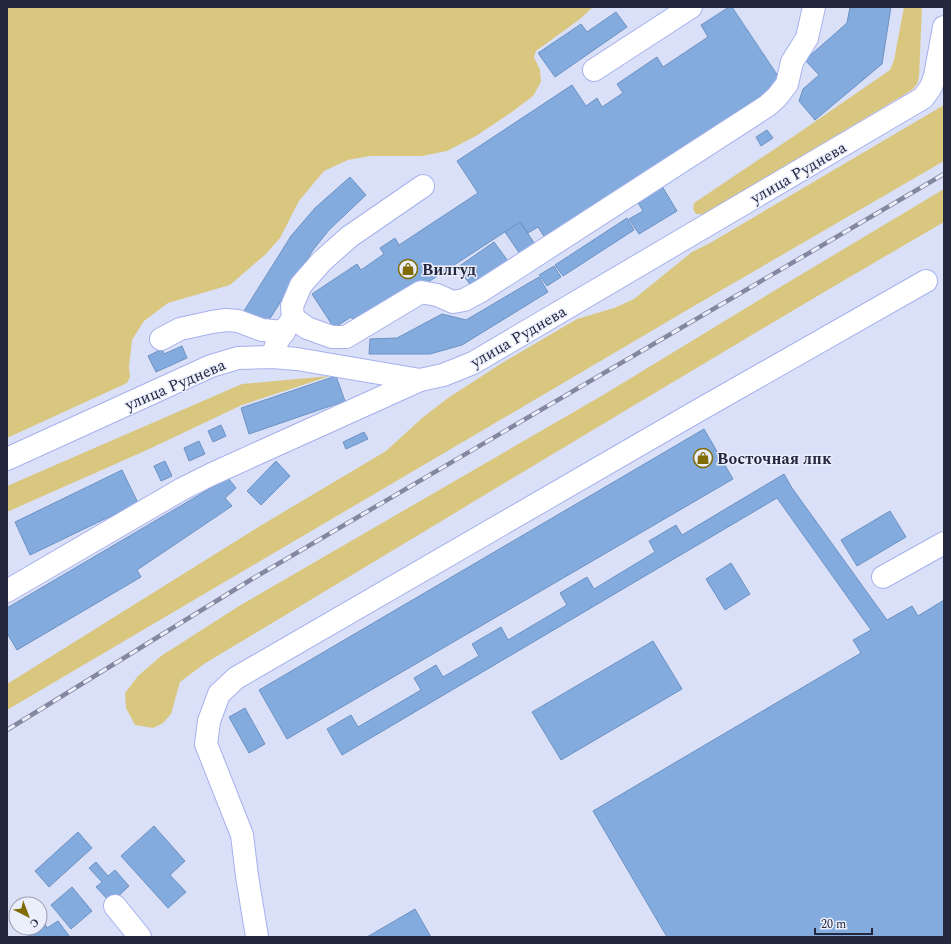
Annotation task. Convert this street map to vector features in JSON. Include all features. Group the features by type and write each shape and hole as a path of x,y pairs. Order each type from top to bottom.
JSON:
{"street":[{"path":"594,70 691,7"},
{"path":"161,339 180,329 226,320 238,321 262,330 288,325 307,328 332,337 346,337 421,292 437,295 453,302 464,300 481,291 767,106 777,97 787,84 792,62 807,38 814,7"},
{"name":"улица Руднева","path":"7,459 211,366 238,358 272,357 297,359 420,380 443,374 473,363 923,98 940,76 944,27"},
{"path":"272,357 278,340 288,325 292,306 301,285 322,261 349,237 423,186"},
{"path":"257,937 246,876 242,834 206,744 209,720 219,694 236,678 926,280"},
{"path":"7,591 182,489 420,380"},
{"path":"883,577 944,543"},
{"path":"115,906 140,937"}],"shaded area":[{"path":"7,7 593,7 580,19 536,51 534,57 540,70 541,82 533,96 512,112 476,136 447,151 422,156 370,156 348,160 324,171 299,201 280,238 266,254 230,285 168,303 144,321 132,340 129,366 130,377 127,383 7,438"},
{"path":"904,7 922,7 919,77 917,84 912,90 708,212 696,214 693,209 694,203 890,70 894,60"},
{"path":"944,105 944,161 694,306 7,710 7,684 260,526 386,451 422,418 448,398 502,363 577,319 614,308 634,299 692,252 710,243"},
{"path":"944,189 944,222 666,386 204,664 180,682 171,714 163,723 153,728 135,725 126,708 125,693 138,676 161,656 239,606 603,395"},
{"path":"330,376 242,405 147,450 7,512 7,486 242,384"}],"building":[{"path":"729,7 732,7 782,82 545,238 538,227 528,233 520,222 390,307 355,322 351,317 334,328 312,294 357,264 361,270 384,254 380,248 395,238 399,245 478,193 457,161 572,85 586,106 597,98 602,107 623,93 617,84 657,57 663,67 708,37 701,25"},
{"path":"850,7 891,7 882,64 815,120 799,101 803,89 819,75 805,60 847,23"},
{"path":"616,12 627,27 555,77 538,53 581,24 587,32"},
{"path":"767,130 773,138 761,146 756,137"},
{"path":"350,177 366,195 329,230 313,250 266,325 244,311 291,236 315,208"},
{"path":"662,186 677,211 639,234 629,219 643,211 637,201"},
{"path":"627,218 634,230 563,276 555,265"},
{"path":"520,222 537,247 522,257 505,232"},
{"path":"494,242 508,261 471,286 458,267"},
{"path":"554,266 561,277 547,286 539,275"},
{"path":"539,277 548,292 462,345 430,354 369,354 370,339 397,338 442,314 466,320"},
{"path":"182,346 187,358 156,372 148,356 162,349 164,354"},
{"path":"336,376 345,401 249,434 241,408"},
{"path":"221,425 226,436 213,442 208,431"},
{"path":"704,429 733,479 287,739 259,690"},
{"path":"364,432 368,439 346,449 343,442"},
{"path":"199,441 205,454 189,461 184,448"},
{"path":"165,461 172,476 161,481 154,466"},
{"path":"276,461 290,476 261,505 247,491"},
{"path":"122,470 138,503 30,555 15,522"},
{"path":"784,474 792,488 887,620 912,606 918,616 944,600 944,937 667,937 593,811 861,653 853,640 871,630 777,498 342,755 327,729 351,715 358,727 421,690 414,678 436,665 443,677 479,656 472,644 501,627 508,640 567,605 560,593 587,577 594,589 655,552 649,541 676,525 682,535"},
{"path":"228,478 236,488 225,498 232,506 137,570 141,577 17,650 7,633 7,608"},
{"path":"890,511 906,537 857,566 841,540"},
{"path":"731,563 750,594 725,610 706,579"},
{"path":"653,641 682,689 561,760 532,712"},
{"path":"245,708 265,744 249,753 229,717"},
{"path":"154,826 185,861 170,875 186,892 168,908 121,856"},
{"path":"78,832 92,848 49,887 35,871"},
{"path":"96,862 108,876 115,870 129,886 111,903 96,887 102,882 89,868"},
{"path":"72,887 92,911 71,929 51,905"},
{"path":"415,909 431,937 367,937"},
{"path":"58,921 70,937 27,937 48,936 48,927"}],"railway":[{"path":"7,730 252,579 944,174"}],"place":[{"name":"Вилгуд","path":"408,269"},
{"name":"Восточная лпк","path":"703,458"}]}
